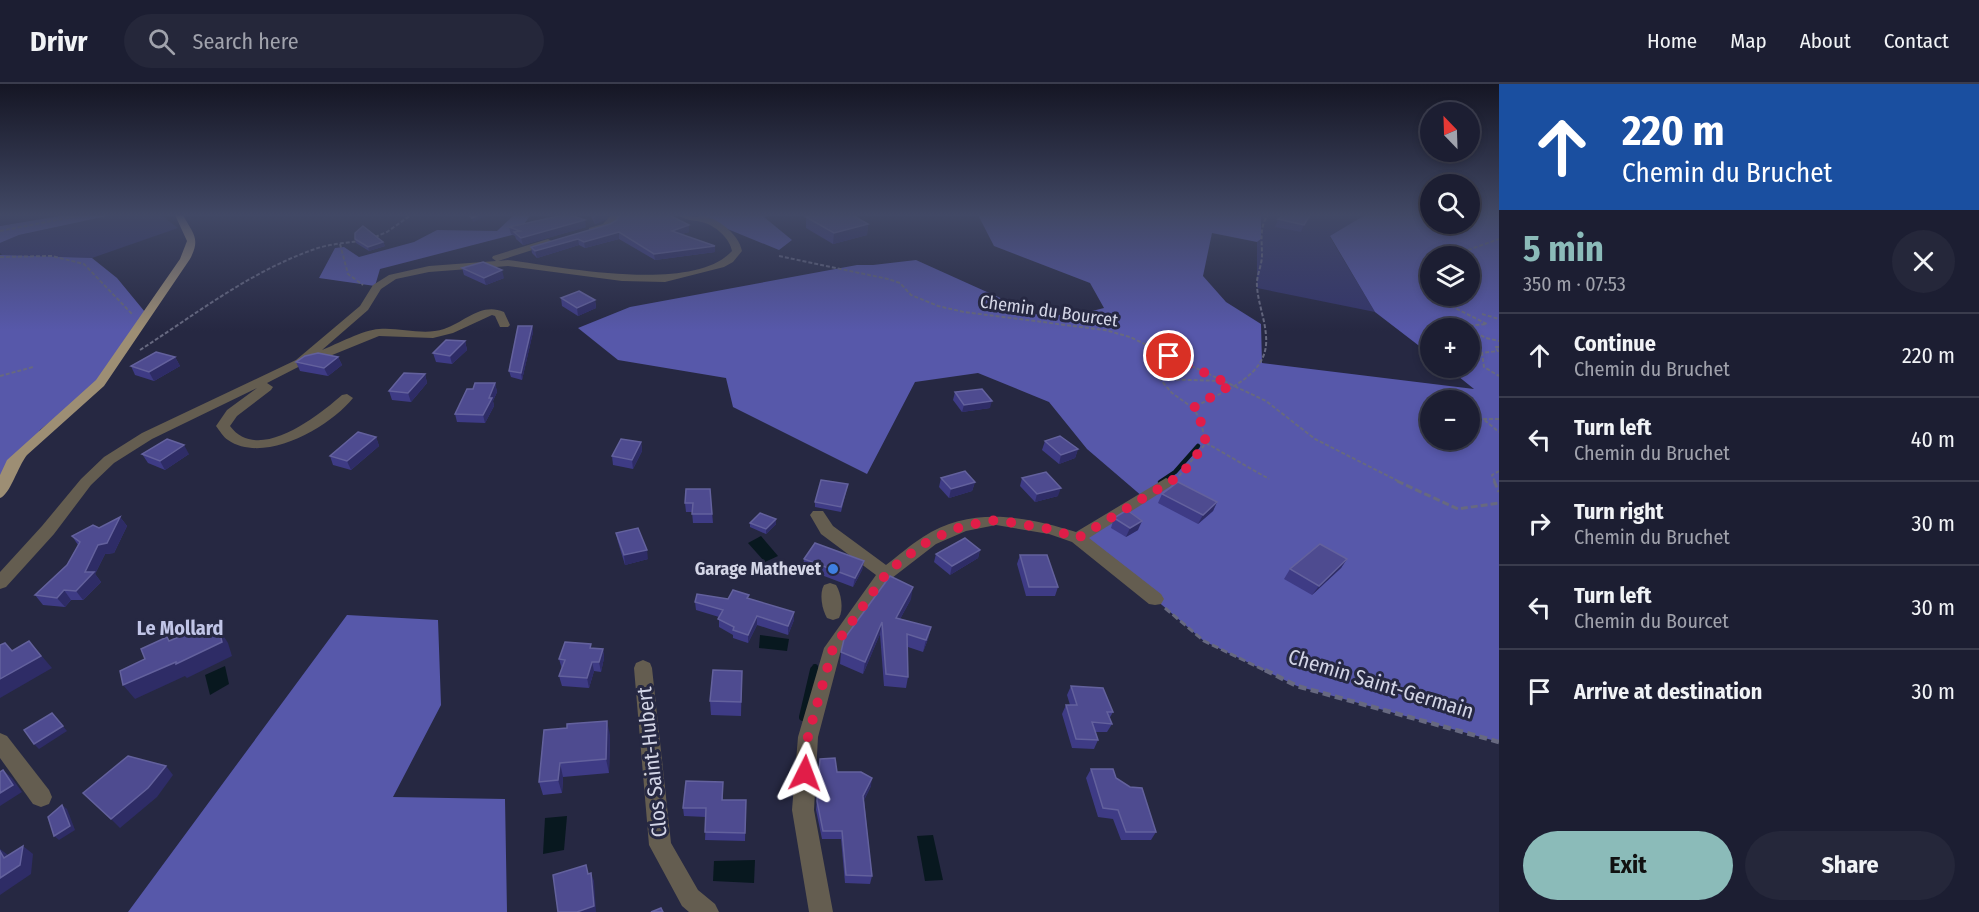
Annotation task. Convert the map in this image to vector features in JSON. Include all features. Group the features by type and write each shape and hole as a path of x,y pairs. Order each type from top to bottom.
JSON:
{"main road":[{"path":"0,493 12,463 22,452 98,386 188,254"}],"street":[{"path":"459,267 507,254"},
{"path":"300,363 364,308 377,287 402,274 519,263 622,278 665,279 720,265 735,254"},
{"path":"0,583 48,530 86,482 109,460 147,436 300,363 378,332 420,336 442,333 488,312 500,314 504,325"},
{"path":"279,375 278,379 232,413 223,426 226,434 233,439 254,444 282,439 316,424 347,398"},
{"path":"1078,538 1166,483"},
{"path":"818,515 827,530 886,574"},
{"path":"821,912 803,810 808,736 833,648 886,574 930,540 963,526 996,520 1050,529 1078,538 1155,599"},
{"path":"831,589 833,614"},
{"name":"Clos Saint-Hubert","path":"643,668 660,845 690,898 707,912"},
{"path":"0,741 41,797"}],"path":[{"path":"114,365 123,363 185,320 282,262 303,254"},
{"path":"342,254 344,269 353,281 368,287 377,287"},
{"path":"1193,408 1241,381 1262,363 1267,336 1256,274 1262,254"},
{"path":"0,257 52,256 84,264 129,313 145,318"},
{"name":"Chemin du Bourcet","path":"779,256 888,279 900,283 911,295 922,300 964,312 1106,330 1130,337 1266,401 1315,439 1435,500 1458,509 1499,502"},
{"path":"1451,306 1476,318"},
{"path":"1482,314 1499,319"},
{"path":"1480,320 1488,324 1480,325"},
{"path":"1480,335 1499,341"},
{"path":"1499,347 1495,347 1498,351 1482,353 1484,367 1499,376"},
{"path":"0,376 33,367"},
{"path":"1224,382 1160,379 1172,393 1193,408 1200,419 1206,443 1269,479"},
{"path":"1499,419 1483,419 1499,432"},
{"path":"1166,483 1181,475 1206,443"},
{"path":"1499,471 1492,475 1499,492"},
{"name":"Chemin Saint-Germain","path":"1155,599 1204,641 1297,686 1499,742"}],"shaded area":[{"path":"1,254 104,254 92,258 3,256"},
{"path":"332,254 354,254 359,257 371,254 440,254 380,269 375,286 319,278"},
{"path":"1014,254 1208,254 1203,276 1226,302 1261,324 1262,363 1474,389 1460,378 1480,378 1480,318 1420,318 1420,347 1375,312 1340,254 1420,254 1420,306 1480,306 1480,254 1499,254 1499,742 1297,686 1204,641 1155,599 1071,537 1143,497 1087,449 1049,402 978,373 915,382 867,474 733,407 726,378 618,360 578,328 630,307 857,265 916,260 1038,315 1076,315 1104,308 1090,283"},
{"path":"1257,254 1340,254 1375,312 1257,288"},
{"path":"0,255 92,258 117,278 145,312 108,369 76,401 40,430 0,498"},
{"path":"761,536 778,556 765,562 748,543"},
{"path":"347,615 438,620 441,705 393,797 505,799 507,912 128,912"},
{"path":"760,635 789,639 787,651 759,648"},
{"path":"225,666 229,684 210,695 205,675"},
{"path":"567,816 564,850 543,854 545,818"},
{"path":"933,835 943,880 925,881 917,836"},
{"path":"755,860 754,883 713,881 714,861"}],"building":[{"path":"483,262 502,270 484,278 462,268"},
{"path":"579,291 595,300 577,308 561,298"},
{"path":"518,326 532,326 521,373 509,371"},
{"path":"446,340 465,341 450,356 433,353"},
{"path":"156,352 175,357 149,372 131,366"},
{"path":"318,353 338,357 324,368 296,362 305,356"},
{"path":"404,373 425,374 408,393 389,391"},
{"path":"475,383 495,383 489,398 492,398 483,415 455,414 467,389 473,389"},
{"path":"982,389 992,401 964,405 955,392"},
{"path":"358,432 376,437 347,461 330,456"},
{"path":"1060,436 1078,449 1061,455 1045,441"},
{"path":"167,439 184,445 160,461 142,454"},
{"path":"621,439 641,442 632,460 612,456"},
{"path":"965,471 975,482 951,489 941,478"},
{"path":"1046,472 1061,488 1037,494 1022,478"},
{"path":"821,480 848,484 841,507 815,502"},
{"path":"1178,482 1217,502 1203,515 1162,494"},
{"path":"686,489 710,489 712,514 692,514 693,503 685,503"},
{"path":"1127,510 1142,521 1130,528 1114,518"},
{"path":"760,513 776,519 766,529 750,523"},
{"path":"120,517 107,543 98,545 85,572 94,572 76,591 64,590 57,598 35,595 67,565 80,542 72,536 93,525 99,528"},
{"path":"638,528 647,550 624,555 616,533"},
{"path":"965,538 980,550 952,566 936,554"},
{"path":"815,543 864,561 855,578 804,559"},
{"path":"1320,544 1347,559 1319,586 1290,569"},
{"path":"1020,555 1047,555 1058,587 1029,587"},
{"path":"890,576 913,587 896,618 931,627 926,640 907,634 908,677 886,674 882,622 865,662 841,652 844,639"},
{"path":"733,590 749,595 747,598 794,612 788,626 757,616 748,635 733,630 734,627 718,619 723,610 695,602 697,594 728,599"},
{"path":"208,625 210,632 219,629 222,642 176,664 176,662 123,685 120,671 145,659 141,649 167,637 169,641"},
{"path":"29,641 41,656 0,679 0,645 5,643 12,651"},
{"path":"565,642 591,644 590,648 603,649 599,662 592,662 587,678 559,676 565,660 559,659"},
{"path":"713,670 742,671 741,702 710,701"},
{"path":"1071,686 1103,688 1113,712 1107,712 1112,724 1092,722 1098,740 1076,739 1066,705 1077,705"},
{"path":"52,713 63,726 34,744 24,730"},
{"path":"607,721 606,759 560,763 558,780 539,782 544,730 567,728 567,724"},
{"path":"128,756 166,766 148,788 111,819 83,793"},
{"path":"835,758 837,772 861,772 872,778 863,796 872,876 846,875 842,831 823,831 817,801 820,759"},
{"path":"1091,769 1113,769 1116,778 1130,787 1142,788 1156,832 1126,832 1118,810 1103,808"},
{"path":"3,770 13,785 0,793 0,772"},
{"path":"686,781 723,782 722,800 746,800 745,833 705,832 706,808 683,808"},
{"path":"62,805 70,826 54,836 48,817"},
{"path":"23,846 20,865 0,878 0,851 4,858"},
{"path":"586,865 588,874 591,873 594,906 577,912 558,912 553,875"},
{"path":"661,908 663,912 651,912"}],"waterway":[{"path":"1160,482 1175,472 1198,446"},
{"path":"814,672 815,667"},
{"path":"803,717 814,670"}],"place":[{"name":"Garage Mathevet","path":"833,569"}],"district":[{"name":"Le Mollard","path":"180,628"}],"route":[{"path":"805,773 808,736 833,648 886,574 903,559 930,540 963,526 996,520 1050,529 1078,538 1181,475 1206,443 1200,419 1193,408 1231,385 1169,356"}]}
